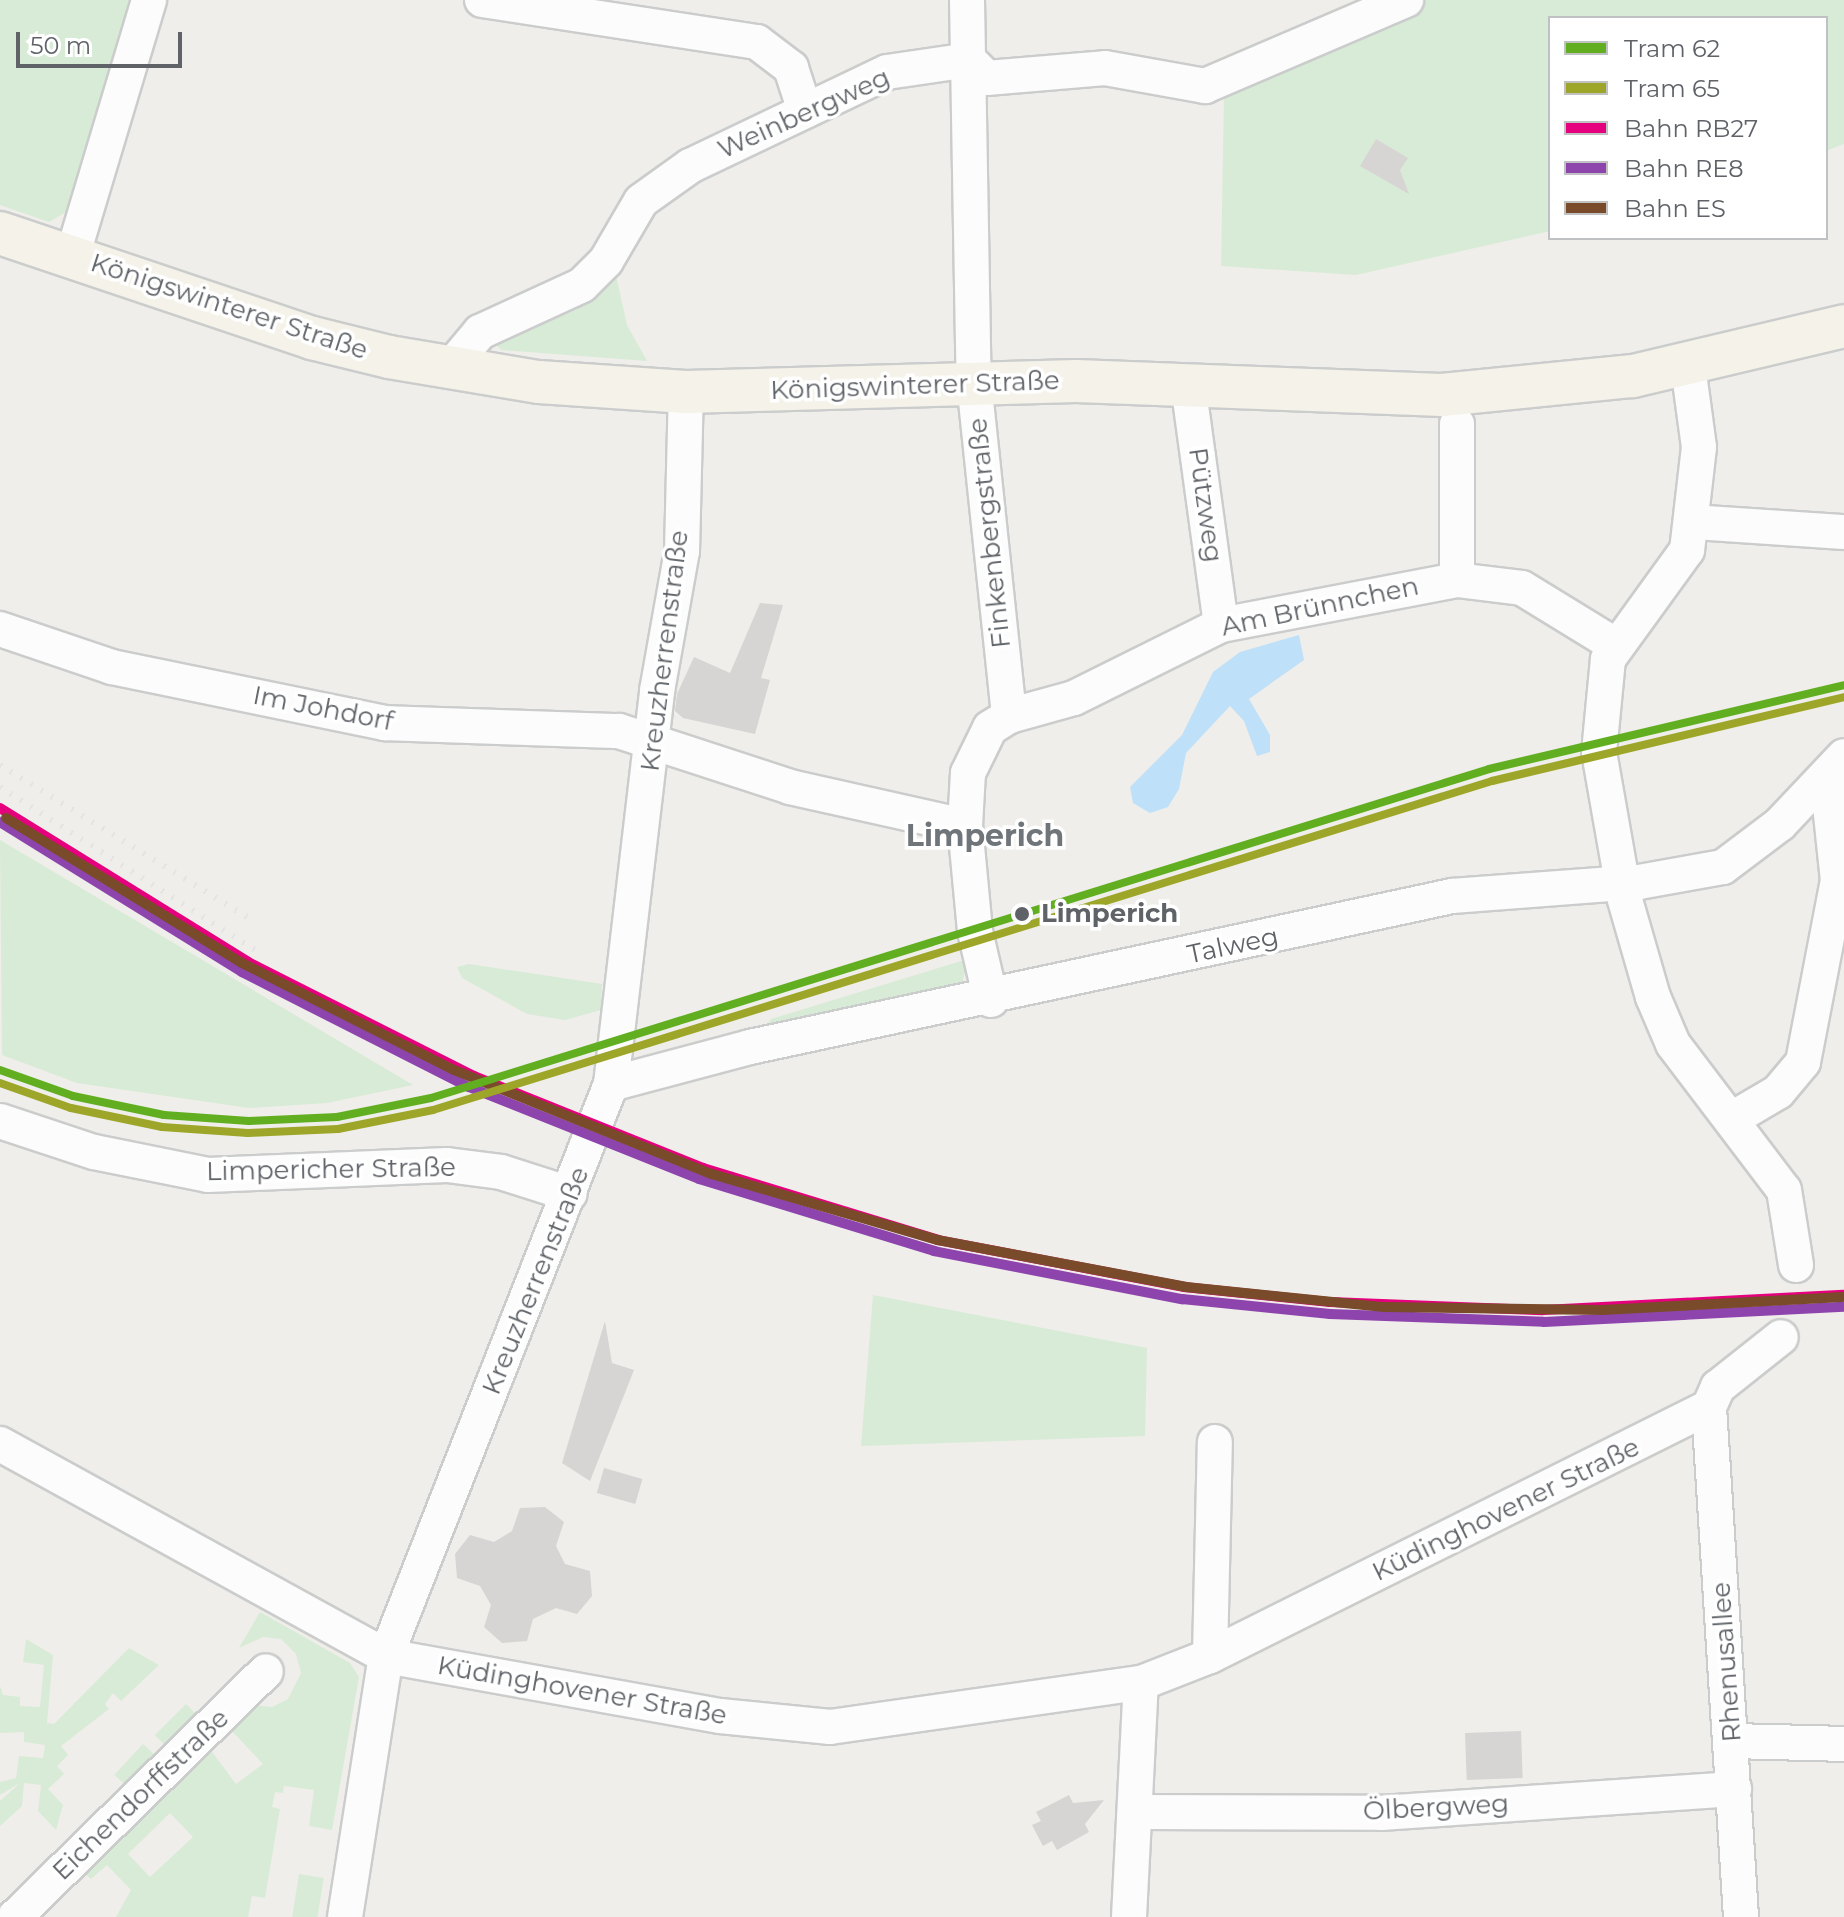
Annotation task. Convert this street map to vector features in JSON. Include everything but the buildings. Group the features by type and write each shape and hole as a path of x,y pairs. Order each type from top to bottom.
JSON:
{"main road":[{"name":"Königswinterer Straße","path":"0,233 312,338 450,368 539,382 686,392 974,382 1188,384 1442,395 1688,366 1844,326"}],"street":[{"path":"72,257 149,0"},
{"path":"482,0 757,42 791,68 805,111"},
{"name":"Finkenbergstraße","path":"967,0 974,382 1009,716"},
{"path":"969,60 987,78 1105,68 1205,86 1406,0"},
{"name":"Weinbergweg","path":"450,368 480,332 582,285 606,261 641,201 665,184 887,72 969,60"},
{"path":"1688,366 1699,447 1693,522 1687,550 1669,581 1615,645 1598,740 1620,880 1639,955 1673,1044 1784,1190 1796,1265"},
{"name":"Pützweg","path":"1188,384 1221,625"},
{"name":"Kreuzherrenstraße","path":"345,1917 386,1656 611,1084 653,739 682,551 686,392"},
{"path":"1457,424 1457,580"},
{"path":"1693,522 1844,532"},
{"name":"Am Brünnchen","path":"1009,716 1074,698 1221,625 1457,580 1522,588 1615,645"},
{"name":"Im Johdorf","path":"0,629 112,667 385,723 619,731 653,739 790,787 965,826"},
{"path":"991,1000 978,951 965,826 975,755 990,728 1009,716"},
{"name":"Talweg","path":"611,1084 750,1047 991,1000 1452,896 1723,867 1780,824 1836,766"},
{"name":"Talweg","path":"1732,1119 1778,1092 1803,1062 1838,881 1836,766"},
{"name":"Limpericher Straße","path":"0,1121 94,1152 208,1175 447,1165 501,1172 570,1194"},
{"name":"Küdinghovener Straße","path":"0,1444 386,1656 720,1716 830,1727 938,1717 1141,1683 1210,1656 1709,1407 1718,1387 1781,1337"},
{"name":"Rhenusallee","path":"1709,1407 1741,1917"},
{"path":"1210,1656 1215,1442"},
{"name":"Eichendorffstraße","path":"15,1917 266,1671"},
{"path":"1129,1917 1137,1812 1141,1683"},
{"path":"1732,1741 1844,1744"},
{"name":"Ölbergweg","path":"1137,1812 1381,1813 1734,1789"}],"green space":[{"path":"0,0 136,0 73,208 49,222 0,205"},
{"path":"1421,0 1844,0 1844,144 1828,150 1828,16 1548,16 1548,231 1356,275 1221,266 1224,96"},
{"path":"615,271 627,325 647,361 501,350 495,343 576,310"},
{"path":"0,840 413,1085 327,1103 249,1108 77,1083 2,1055"},
{"path":"968,959 960,993 755,1041 771,1019"},
{"path":"469,964 602,984 601,1010 565,1020 527,1014 462,978 457,967"},
{"path":"873,1295 1147,1348 1145,1436 861,1446"},
{"path":"260,1612 350,1663 359,1677 332,1830 309,1826 314,1790 284,1786 283,1793 275,1792 272,1807 280,1809 265,1898 252,1896 248,1917 116,1917 131,1890 107,1865 91,1879 82,1871 209,1748 236,1784 263,1764 229,1728 254,1705 272,1707 288,1699 301,1673 296,1654 281,1639 263,1637 239,1648","holes":["170,1813 193,1837 150,1877 128,1854"]},
{"path":"26,1639 53,1655 47,1723 54,1724 129,1648 159,1665 121,1701 113,1693 105,1704 109,1709 61,1746 68,1755 57,1766 64,1774 48,1789 63,1805 56,1830 38,1811 41,1785 24,1783 22,1806 0,1826 0,1801 20,1783 0,1795 0,1782 16,1778 19,1756 43,1758 45,1745 24,1742 24,1732 0,1733 0,1686 3,1695 20,1697 20,1706 40,1707 44,1665 23,1662"},
{"path":"186,1704 203,1721 172,1752 155,1735"},
{"path":"143,1744 161,1761 133,1792 114,1775"},
{"path":"299,1874 324,1878 318,1917 292,1917"}],"water":[{"path":"1299,635 1304,660 1249,699 1270,735 1270,752 1257,756 1244,721 1230,706 1186,753 1179,789 1168,807 1150,813 1133,803 1130,787 1182,735 1213,672 1240,652"}],"railway":[{"path":"0,765 252,920"},
{"path":"0,787 261,954"}],"tram line":[{"name":"62","path":"0,1070 73,1096 164,1115 249,1121 337,1117 431,1098 1489,769 1844,685"},
{"name":"65","path":"0,1083 71,1108 162,1127 248,1133 338,1129 433,1110 1492,781 1844,697"}],"rail line":[{"name":"RB27","path":"0,808 248,962 474,1076 703,1168 938,1240 1184,1287 1330,1302 1543,1310 1844,1295"},
{"name":"ES","path":"6,818 242,963 454,1070 712,1174 938,1240 1186,1287 1384,1307 1602,1310 1843,1297"},
{"name":"RE8","path":"0,822 242,972 469,1087 699,1179 934,1251 1182,1299 1330,1314 1544,1322 1844,1307"}],"place":[{"name":"Limperich","path":"1022,914"}],"district":[{"name":"Limperich","path":"985,836"}]}
